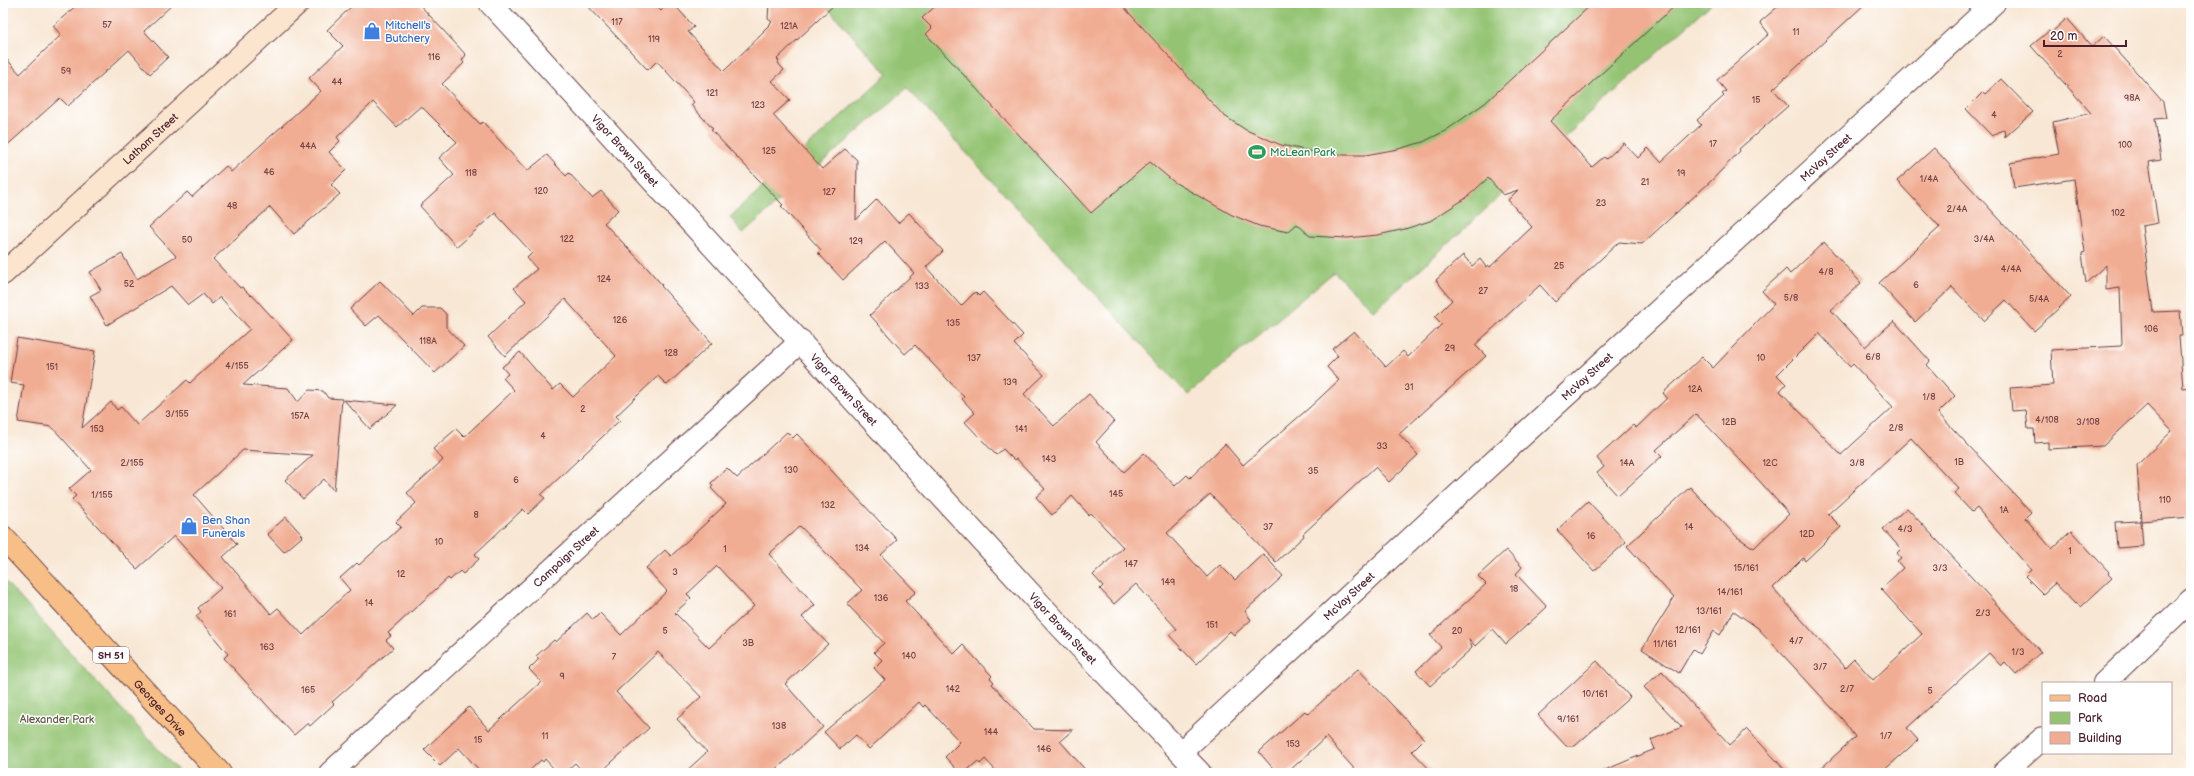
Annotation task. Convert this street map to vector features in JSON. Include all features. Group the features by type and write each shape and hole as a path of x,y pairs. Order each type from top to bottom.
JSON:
{"main road":[{"name":"Latham Street","path":"3,274 298,3"},
{"name":"Georges Drive","path":"3,537 220,773"}],"street":[{"name":"Vigor Brown Street","path":"490,3 802,341 1057,622 1200,773"},
{"name":"McVay Street","path":"1181,752 1475,479 1994,3"},
{"name":"Campaign Street","path":"330,773 802,341"},
{"path":"2105,682 2191,600"},
{"path":"2004,773 2042,739"}],"green space":[{"name":"McLean Park","path":"823,3 1712,3 1374,311 1334,272 1188,395 907,88 743,233 730,217 887,74"},
{"name":"Alexander Park","path":"3,579 180,773 3,773"}],"building":[{"path":"79,3 174,3 144,31 168,57 150,74 129,50 68,106 60,98 3,149 3,55 20,74 61,35 53,26"},
{"path":"355,3 418,3 466,55 462,60 464,63 442,84 480,124 483,122 527,171 547,155 566,176 569,173 592,198 601,191 618,210 604,223 648,269 662,285 661,286 712,343 667,385 658,376 616,416 620,420 541,495 545,498 528,514 523,509 475,554 479,559 463,574 460,571 450,580 448,578 388,633 391,636 386,640 393,648 332,702 334,704 310,726 308,723 294,735 224,658 228,654 196,616 201,612 198,608 221,588 174,536 137,569 72,499 76,496 69,489 91,470 52,427 18,422 24,385 10,383 17,338 95,351 82,428 111,402 117,410 121,407 137,425 187,380 190,383 250,329 220,297 212,304 203,294 188,305 171,286 107,325 90,296 101,290 90,272 122,254 137,279 176,256 149,227 187,192 192,197 226,166 231,172 321,91 309,78 343,46 327,30","holes":["373,102 397,127 421,106 457,142 439,158 454,175 420,206 457,247 495,213 532,253 527,258 537,269 514,288 526,301 488,337 505,356 565,299 616,356 573,397 560,384 553,390 520,352 502,367 508,374 503,378 514,390 464,437 456,429 433,449 443,460 407,493 416,503 396,522 401,527 359,565 357,563 340,578 350,590 303,635 278,608 271,614 223,557 237,544 194,495 243,450 313,455 285,480 303,499 324,479 334,491 342,399 328,398 323,391 309,390 298,402 288,388 243,385 293,340 252,295 251,296 242,287 240,288 213,259 270,207 294,234 340,194 331,185 346,170 329,152 340,141 337,137"]},
{"path":"585,3 653,3 661,11 669,3 673,3 694,27 688,32 724,71 764,32 763,31 772,22 768,19 769,3 836,3 777,59 779,61 778,63 784,70 772,81 790,100 773,115 822,169 845,149 857,160 856,220 877,199 898,223 909,213 943,251 926,267 961,306 975,292 979,296 983,292 1023,335 1014,344 1044,375 1024,394 1054,426 1089,394 1114,422 1096,442 1124,472 1144,453 1175,486 1187,475 1190,478 1225,444 1243,465 1309,408 1339,380 1327,367 1338,356 1332,349 1354,331 1386,367 1403,351 1408,357 1442,324 1435,317 1452,300 1436,280 1463,255 1472,266 1480,259 1486,267 1488,265 1490,267 1532,227 1508,200 1518,190 1503,195 1488,178 1466,198 1430,221 1405,229 1378,235 1347,238 1310,236 1297,224 1288,232 1259,226 1232,215 1174,182 1150,162 1091,213 926,34 932,28 922,18 939,3 1120,3 1223,115 1246,130 1281,145 1324,154 1365,155 1398,149 1423,142 1445,131 1485,103 1593,3 1678,3 1550,121 1592,167 1604,157 1606,159 1624,143 1638,158 1648,148 1661,162 1701,125 1697,120 1724,96 1722,94 1726,91 1717,80 1769,34 1760,22 1782,3 1866,3 1773,89 1788,106 1739,149 1740,151 1711,181 1642,244 1619,242 1555,302 1540,285 1475,345 1486,356 1399,434 1418,455 1389,482 1375,467 1303,534 1304,536 1276,562 1210,494 1167,533 1207,577 1220,565 1235,580 1263,554 1283,576 1245,611 1251,620 1234,635 1230,631 1196,664 1169,635 1177,629 1136,584 1114,604 1100,589 1103,586 1093,575 1123,547 1091,513 1089,515 1072,496 1052,515 1036,497 1045,489 1016,458 1014,460 1003,449 996,455 965,422 975,413 962,399 964,397 915,345 905,354 870,315 914,273 885,241 843,280 818,253 821,250 781,206 783,205 711,130 713,129 691,105 694,102 657,61 648,70"},
{"path":"2067,18 2092,47 2104,36 2163,102 2166,118 2155,119 2161,160 2149,162 2158,223 2142,226 2153,312 2180,311 2182,336 2179,336 2183,388 2191,387 2191,517 2141,521 2137,465 2172,431 2147,405 2103,446 2048,449 2048,442 2035,443 2034,429 2028,429 2026,410 2012,411 2010,388 2053,385 2051,350 2121,346 2122,344 2120,288 2106,290 2106,265 2086,283 2082,253 2085,252 2074,179 2014,188 2010,163 2059,154 2053,122 2091,113 2031,46 2049,31 2051,33"},
{"path":"2001,79 2033,112 2005,137 2004,129 1992,136 1966,109 1983,92 1985,94"},
{"path":"1934,148 2071,297 2034,331 2006,300 1984,321 1952,287 1915,322 1879,283 1940,227 1897,181"},
{"path":"1824,242 1861,283 1831,310 1865,347 1894,321 1930,361 1927,365 1955,396 1938,413 2031,512 2025,518 2052,549 2071,531 2109,572 2108,574 2112,578 2081,607 2076,603 2075,604 2055,583 2043,594 2025,576 2031,570 1977,508 1972,512 1954,493 1959,489 1911,438 1828,514 1841,527 1805,561 1803,558 1773,588 1845,668 1854,659 1873,680 1922,634 1881,589 1903,568 1897,561 1901,558 1897,553 1901,549 1883,529 1907,508 2041,652 2016,674 2005,662 2001,666 1989,653 1907,728 1918,740 1881,773 1816,773 1855,737 1843,720 1758,628 1734,611 1720,635 1714,631 1700,654 1693,649 1679,673 1642,649 1674,598 1627,546 1690,487 1737,537 1754,548 1789,514 1746,466 1696,414 1656,450 1662,456 1618,496 1597,473 1604,467 1597,458 1633,425 1636,428 1667,398 1663,393 1702,357 1713,368 1774,304 1762,291 1786,269 1790,274","holes":["1819,333 1850,367 1853,364 1893,407 1841,455 1780,391 1786,384 1777,375"]},
{"path":"380,281 414,316 422,308 440,308 446,314 446,327 464,346 435,373 379,315 366,326 350,309"},
{"path":"344,400 397,405 370,429"},
{"path":"787,432 793,438 797,434 897,540 881,555 916,592 905,601 954,654 963,645 992,676 990,678 994,682 992,684 1034,729 1073,730 1060,741 1088,773 998,773 985,759 980,764 978,761 964,773 960,773 945,757 960,742 925,705 923,707 919,702 869,749 856,735 840,749 824,732 885,680 874,668 882,660 874,652 884,643 847,604 862,590 800,526 769,554 815,605 802,617 828,644 785,684 823,727 772,773 684,773 707,752 677,719 701,697 658,652 616,692 649,728 600,773 584,773 575,763 564,773 558,773 545,759 543,762 541,760 527,773 482,773 459,748 440,766 424,750 469,707 489,730 541,682 529,669 539,659 536,656 554,640 556,642 587,613 593,620 600,613 621,635 667,591 646,568 665,550 671,556 726,504 711,488 713,486 711,483 727,468 737,478","holes":["717,566 754,606 709,648 675,613 691,598 687,594"]},
{"path":"1588,501 1626,542 1594,571 1557,530"},
{"path":"286,517 303,536 284,552 267,534"},
{"path":"2141,521 2143,546 2117,548 2115,522"},
{"path":"1506,550 1522,567 1516,574 1547,607 1506,644 1493,629 1475,646 1469,639 1472,648 1430,686 1416,671 1441,647 1430,635 1486,584 1478,576"},
{"path":"1597,661 1630,697 1575,746 1566,746 1538,715"},
{"path":"1358,669 1424,739 1412,751 1433,773 1358,773 1326,737 1287,773 1277,773 1259,752 1305,711 1308,714"},
{"path":"1662,671 1730,745 1747,729 1788,773 1598,773 1655,749 1651,740 1682,727 1644,687"}],"place":[{"name":"Mitchell's Butchery","path":"372,31"},
{"name":"McLean Park","path":"1257,152"},
{"name":"Ben Shan Funerals","path":"189,526"}]}
